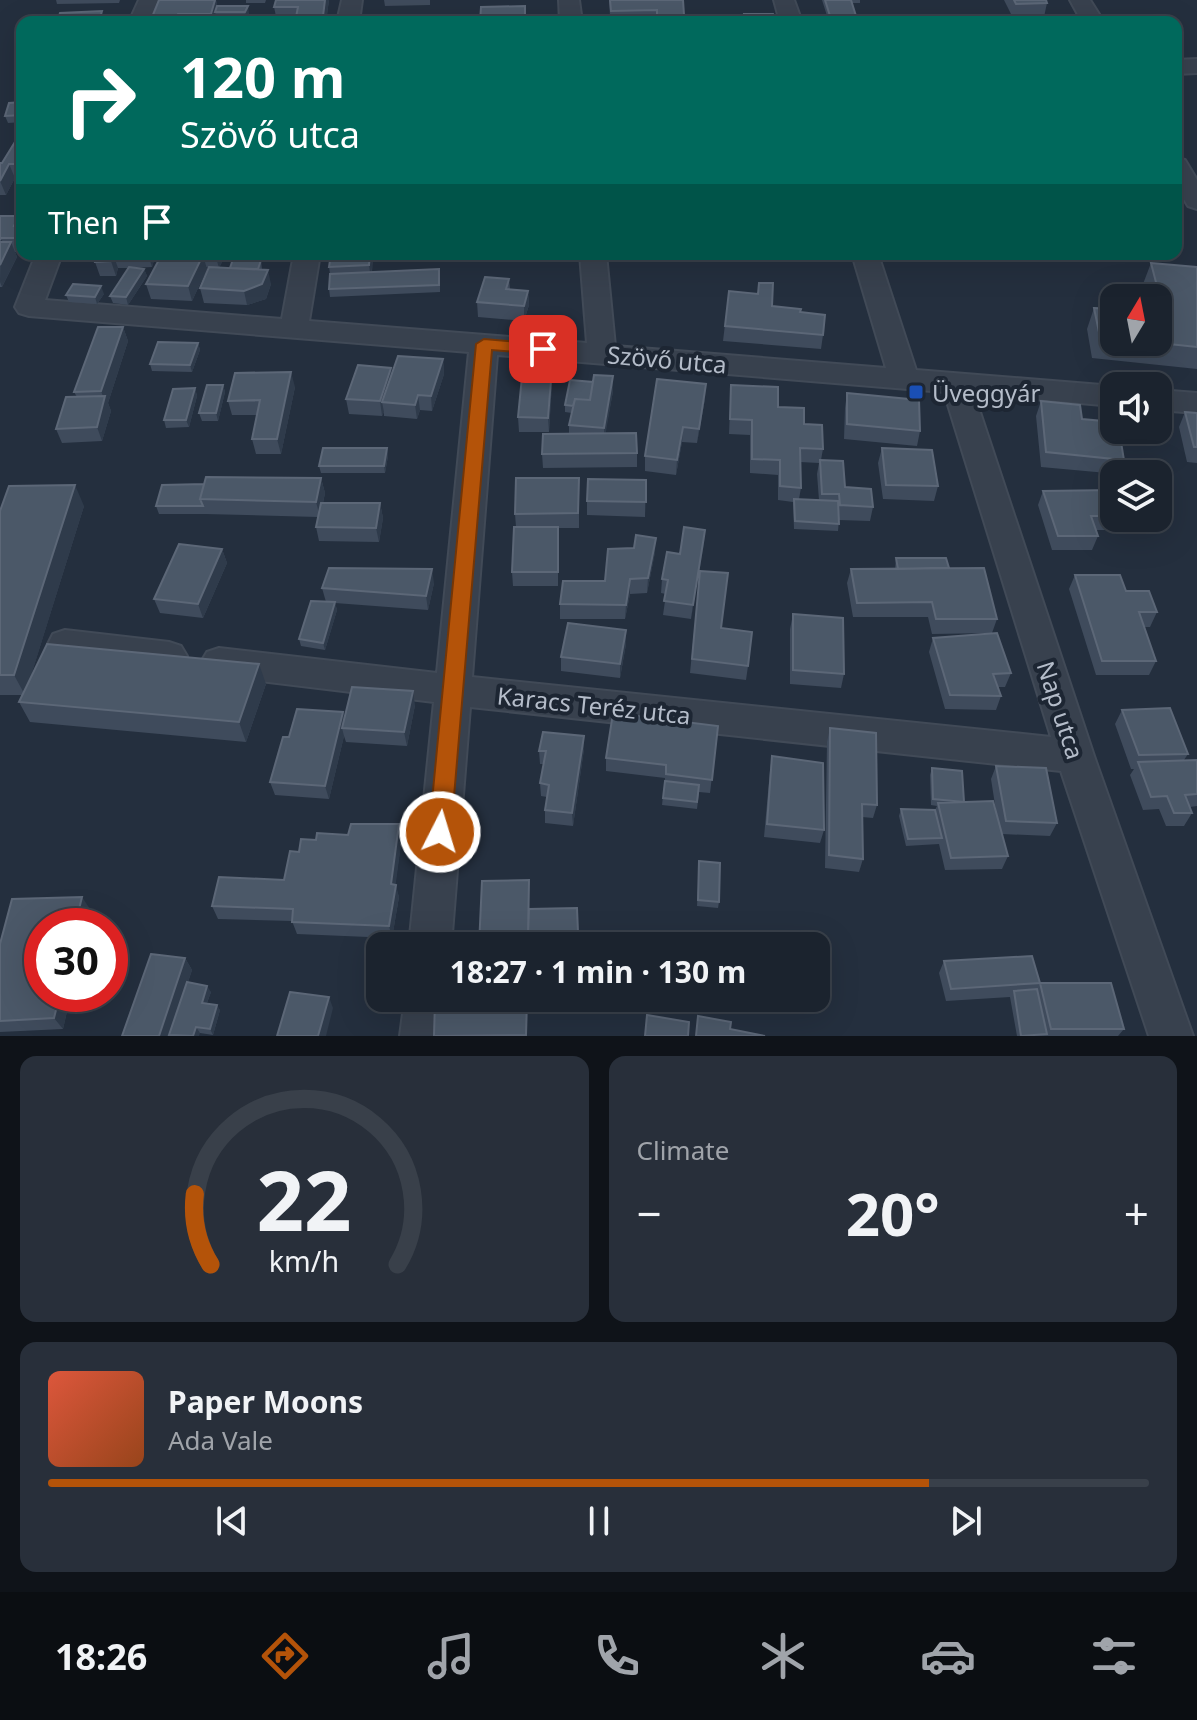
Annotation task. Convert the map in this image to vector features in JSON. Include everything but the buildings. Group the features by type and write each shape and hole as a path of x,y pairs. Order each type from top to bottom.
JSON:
{"street":[{"path":"1182,175 1197,201"},
{"name":"Szövő utca","path":"47,260 29,307 1100,395"},
{"path":"294,328 306,260"},
{"path":"594,260 602,354"},
{"path":"867,260 904,379"},
{"path":"431,932 484,344"},
{"name":"Nap utca","path":"956,383 1075,756 1171,1036"},
{"path":"1172,401 1197,403"},
{"name":"Karacs Teréz utca","path":"65,644 453,690 1075,756"},
{"path":"422,1036 425,1012"}],"place":[{"name":"Üveggyár","path":"916,392"}],"route":[{"path":"440,832 484,344 543,349"}]}
